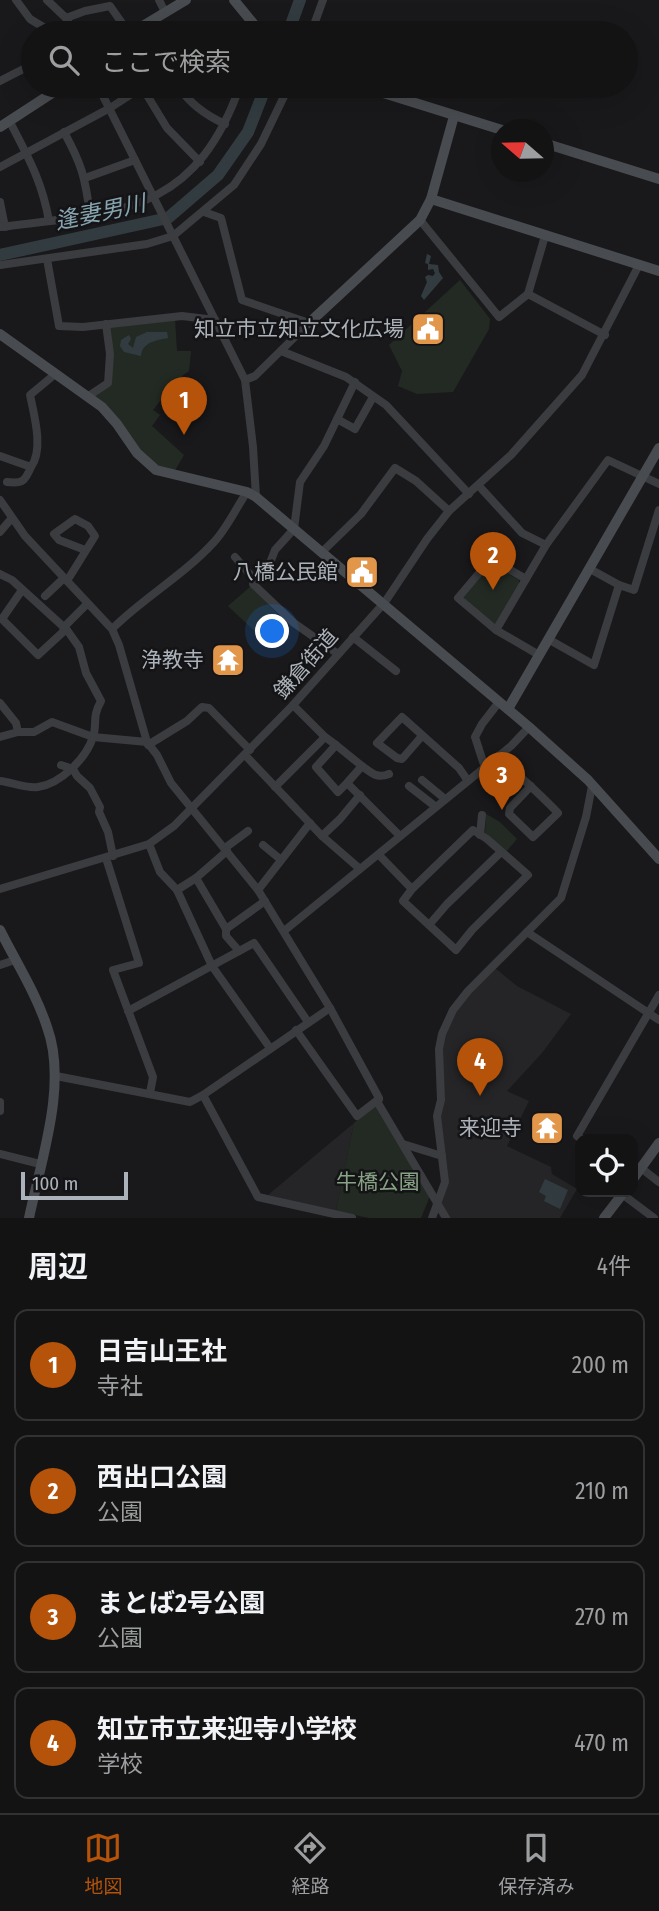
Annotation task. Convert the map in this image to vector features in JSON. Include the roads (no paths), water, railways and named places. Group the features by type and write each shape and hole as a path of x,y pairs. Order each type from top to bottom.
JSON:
{"street":[{"path":"16,0 33,21"},
{"path":"47,0 68,21 103,3 126,21"},
{"path":"159,0 165,12"},
{"path":"152,21 186,0"},
{"path":"234,0 251,21"},
{"path":"315,21 323,0"},
{"path":"0,81 21,70"},
{"path":"45,98 5,125 26,153 44,192 49,221"},
{"path":"105,98 245,380 253,447 251,495 215,541 162,590 112,629"},
{"path":"0,167 126,98"},
{"path":"149,98 166,128 200,162"},
{"path":"186,98 198,109 225,124"},
{"path":"0,202 3,227 120,210 153,197 179,181 200,162 225,124 235,98"},
{"path":"0,265 147,243 172,234 204,212 234,185 261,144 283,98"},
{"path":"398,98 491,127"},
{"path":"245,380 255,376 421,220 431,199 454,116"},
{"path":"64,132 81,162 90,215"},
{"path":"554,146 659,179"},
{"path":"85,178 135,160"},
{"path":"431,199 659,271"},
{"path":"204,212 220,218 242,300 309,323"},
{"path":"421,220 499,317 528,293 545,236"},
{"path":"47,259 59,326 83,327 182,316 215,320"},
{"name":"鎌倉街道","path":"0,889 149,844 174,825 248,753 381,604 449,511 511,455 578,379 605,335 639,265"},
{"path":"528,293 605,335"},
{"path":"87,397 107,383 110,354 106,324"},
{"path":"0,334 102,407 137,453 156,470 251,495 294,529 529,727 592,786 659,859"},
{"path":"281,351 334,371 355,382 386,405 391,414 469,494"},
{"path":"7,482 21,483 26,480 36,460 38,430 30,395 54,375"},
{"path":"338,654 294,624 253,584 254,579 270,564 275,550 294,529 300,482 311,468 355,382"},
{"path":"337,419 355,429 373,397"},
{"path":"486,783 485,767 476,733 503,706 539,655 659,448"},
{"path":"0,456 32,467"},
{"path":"496,630 546,545 608,460 659,484"},
{"path":"321,553 361,514 395,468 416,481 449,511"},
{"path":"479,486 522,533 546,545"},
{"path":"0,500 11,519 112,629 148,743 172,783 258,890 284,930 330,1008 379,1099 378,1103 446,1218"},
{"path":"590,569 634,590 659,510"},
{"path":"0,532 11,519"},
{"path":"46,596 65,580 85,551 95,536 88,526 75,519 54,534 59,540 85,551"},
{"path":"235,557 254,579"},
{"path":"526,579 491,559 457,598 496,630 539,655"},
{"path":"0,574 64,627 79,647 86,673 101,701 94,713 93,737 73,769 52,783 36,788 0,781"},
{"path":"548,639 594,665 619,585"},
{"path":"22,590 2,619 38,655 87,604"},
{"path":"353,637 396,671"},
{"path":"0,703 16,723 18,732"},
{"path":"293,705 325,737 375,776 389,774"},
{"path":"0,737 18,732 34,732 52,722 93,737 148,743 187,721 202,706 209,708 275,787 322,836 360,869"},
{"path":"422,736 402,758 397,758 377,743 400,716 459,768 468,780"},
{"path":"284,930 511,746 529,727"},
{"path":"275,787 325,737"},
{"path":"336,745 316,767 338,792 362,766"},
{"path":"498,756 531,786 558,813 533,837 509,814 510,808 531,786"},
{"path":"61,765 73,769 90,788 108,832 110,857 139,963 113,970 153,1077 150,1093"},
{"path":"422,780 445,799"},
{"path":"347,783 400,836"},
{"path":"410,786 436,807"},
{"path":"432,1218 445,1182 437,1116 441,1100 439,1049 442,1034 453,1010 468,991 561,898 586,817 592,786"},
{"path":"322,836 360,796"},
{"path":"480,835 482,814"},
{"path":"258,890 310,823"},
{"path":"473,830 500,853 528,875 472,930 456,950 402,901 473,830"},
{"path":"177,890 196,878 248,831"},
{"path":"149,844 160,872 177,890 212,966 270,1048"},
{"path":"263,845 280,859"},
{"path":"429,925 500,853"},
{"path":"379,855 412,889"},
{"path":"196,878 226,929 226,936 239,951"},
{"path":"226,929 265,901"},
{"path":"0,930 48,1028 54,1051 56,1076 29,1218"},
{"path":"527,932 659,1020"},
{"path":"128,1011 254,943 307,1022"},
{"path":"0,965 15,960"},
{"path":"578,1134 659,995"},
{"path":"56,1076 190,1102 330,1008"},
{"path":"296,1030 358,1115 379,1099"},
{"path":"204,1095 258,1197 352,1218"},
{"path":"0,1102 0,1111"},
{"path":"638,1170 659,1143"},
{"path":"402,1144 442,1156"},
{"path":"0,1154 40,1164"},
{"path":"638,1174 659,1182"},
{"path":"604,1218 620,1197"},
{"path":"628,1197 654,1218"}],"waterway":[{"name":"逢妻男川","path":"292,21 300,0"},
{"name":"逢妻男川","path":"0,255 168,218 218,175 248,132 261,98"}],"place":[{"name":"知立市立知立文化広場","path":"428,329"},
{"name":"日吉山王社","path":"184,435"},
{"name":"八橋公民館","path":"362,572"},
{"name":"西出口公園","path":"493,590"},
{"name":"浄教寺","path":"228,660"},
{"name":"まとば2号公園","path":"502,810"},
{"name":"知立市立来迎寺小学校","path":"480,1096"},
{"name":"来迎寺","path":"547,1128"}],"park label":[{"name":"牛橋公園","path":"378,1182"}]}
